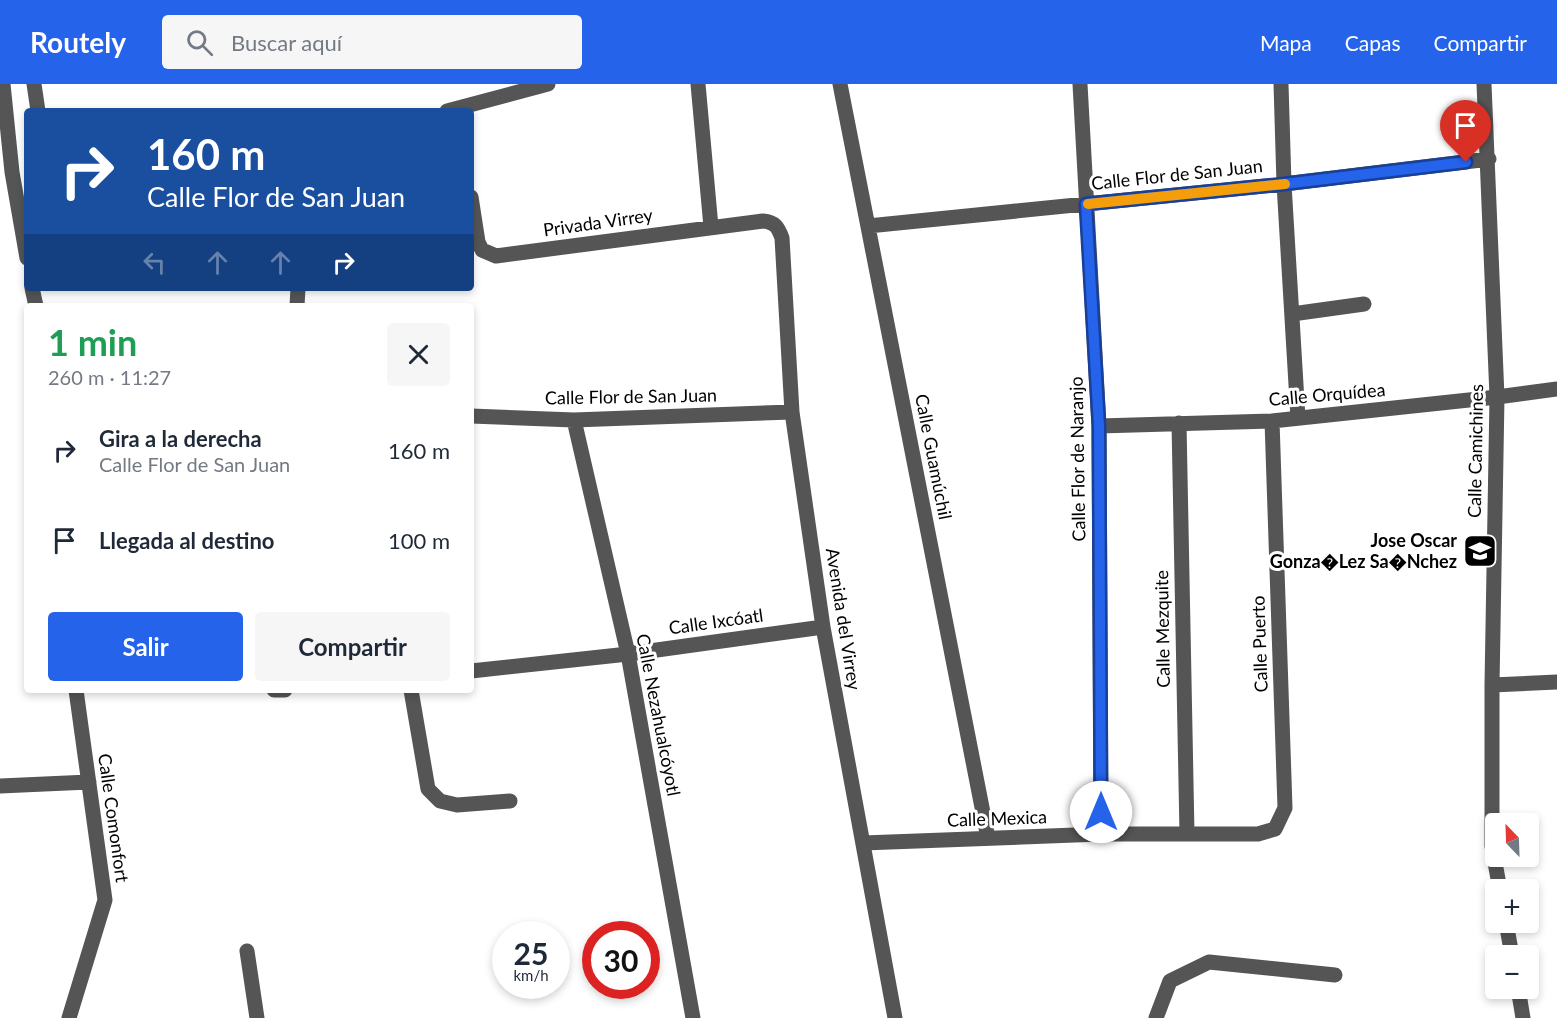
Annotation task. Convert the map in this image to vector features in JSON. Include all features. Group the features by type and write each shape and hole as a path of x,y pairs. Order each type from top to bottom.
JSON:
{"street":[{"path":"3,84 19,170 24,225"},
{"path":"34,84 38,108"},
{"path":"461,108 548,84"},
{"path":"698,84 711,227"},
{"name":"Calle Guamúchil","path":"840,84 988,838"},
{"name":"Calle Flor de Naranjo","path":"1080,84 1099,426 1101,834"},
{"path":"1281,84 1284,184 1298,418"},
{"name":"Calle Camichines","path":"1484,84 1497,397 1492,846 1498,879"},
{"name":"Calle Flor de San Juan","path":"868,226 1284,184 1488,159"},
{"name":"Privada Virrey","path":"474,216 478,242 482,250 496,256 763,221 775,224"},
{"name":"Avenida del Virrey","path":"775,224 782,238 792,412 823,627 896,1018"},
{"path":"1292,314 1364,304"},
{"name":"Calle Orquídea","path":"1099,426 1272,421 1557,389"},
{"name":"Calle Flor de San Juan","path":"474,416 574,420 792,412"},
{"name":"Calle Nezahualcóyotl","path":"574,420 628,654 693,1018"},
{"name":"Calle Puerto","path":"1272,421 1285,808 1275,829"},
{"name":"Calle Mezquite","path":"1179,423 1187,834"},
{"name":"Calle Ixcóatl","path":"474,671 628,654 823,627"},
{"path":"1492,685 1557,682"},
{"name":"Calle Comonfort","path":"69,1018 105,900 76,693"},
{"path":"412,693 428,789 440,801 457,805 510,801"},
{"path":"0,786 89,782"},
{"name":"Calle Mexica","path":"863,843 1101,834 1258,834 1275,829"},
{"path":"247,951 257,1018"},
{"path":"1156,1018 1170,981 1209,962 1335,975"},
{"path":"1520,999 1523,1018"}],"slow traffic":[{"path":"1088,204 1285,184"}],"place":[{"name":"Jose Oscar Gonza�Lez Sa�Nchez","path":"1480,551"}],"route":[{"path":"1101,812 1099,426 1086,204 1284,184 1466,162"}]}
